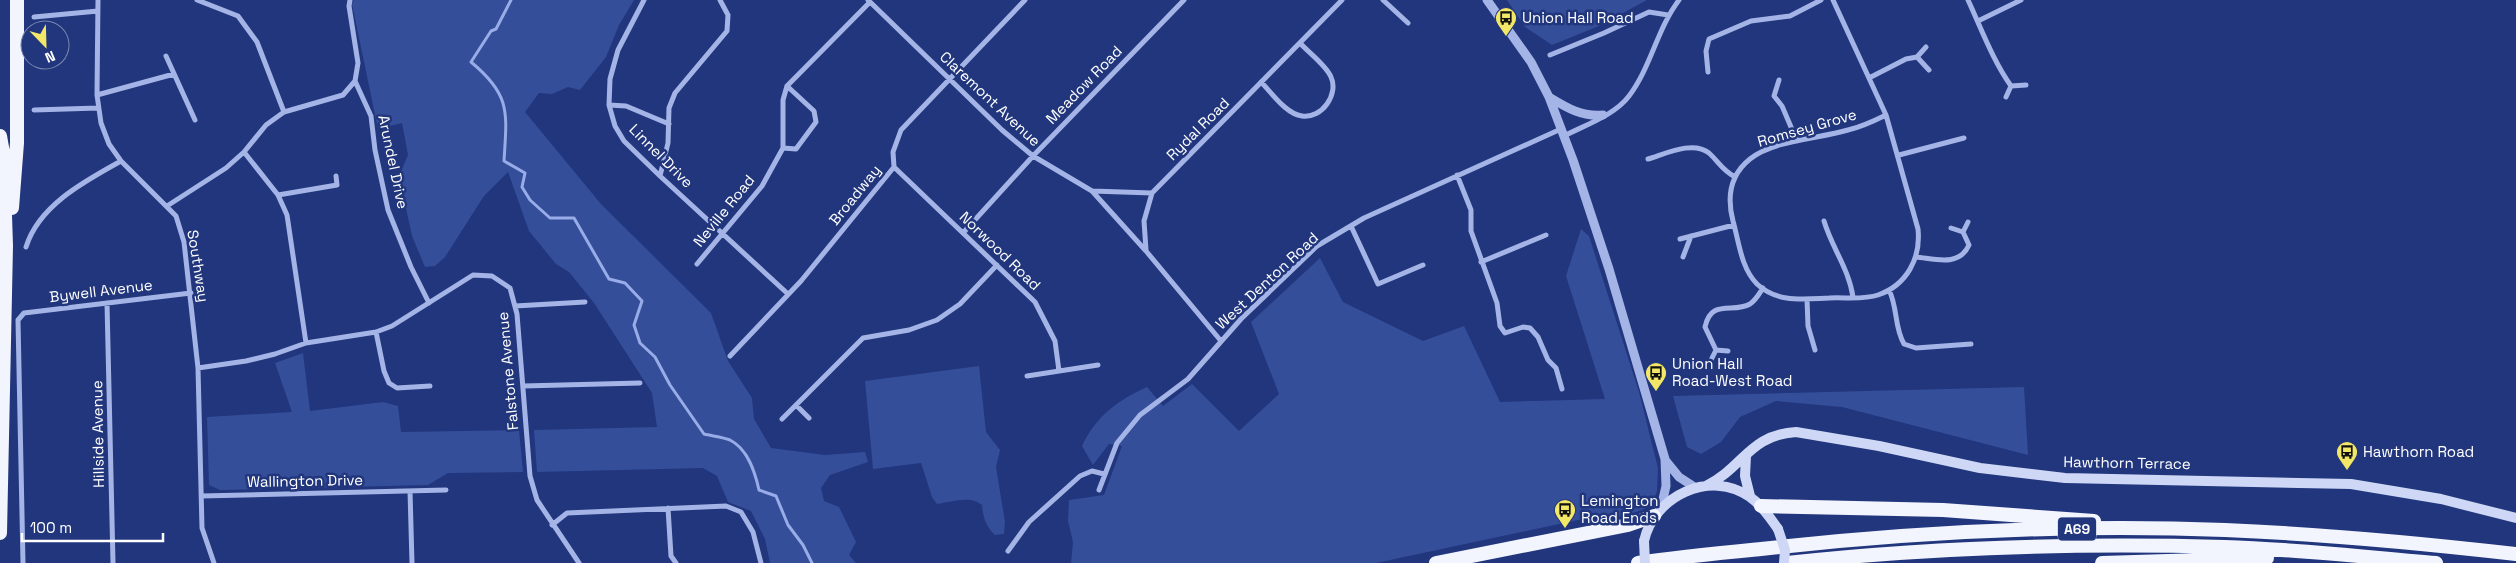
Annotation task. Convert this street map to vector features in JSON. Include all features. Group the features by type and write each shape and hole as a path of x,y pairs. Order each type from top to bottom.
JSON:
{"highway":[{"path":"6,246 13,198 17,143 17,0"},
{"path":"0,136 3,153 6,246 0,533"},
{"path":"1761,506 1943,510 2226,530"},
{"path":"1436,563 1628,525 1658,512"},
{"name":"A69","path":"1638,563 1822,542 1924,534 2081,529 2226,530 2353,538 2516,554"},
{"name":"A69","path":"1785,563 1926,551 2034,546 2226,547 2436,563"},
{"path":"2102,563 2353,556"}],"main road":[{"name":"Hawthorn Terrace","path":"1658,512 1677,495 1723,477 1762,440 1782,433 1796,432 1879,446 1980,468 2065,478 2351,484 2441,499 2516,518"},
{"path":"1746,456 1745,476 1750,496"},
{"path":"1701,487 1728,488 1750,496 1761,506 1778,529 1785,550 1785,563"},
{"path":"1645,563 1644,541 1658,512"}],"street":[{"name":"Southway","path":"98,0 97,95 101,123 109,144 121,162 176,216 184,242 198,368 202,528 208,553 214,563"},
{"path":"196,0 208,2 238,16 257,42 284,112"},
{"path":"167,206 226,168 244,152 266,125 284,112 343,95 355,82 358,64 348,6 350,0"},
{"name":"Linnel Drive","path":"644,0 618,50 610,79 610,105 615,126 624,141 660,176 788,294"},
{"path":"660,176 668,143 669,108 675,93 727,30 728,15 720,0"},
{"name":"Broadway","path":"730,356 788,294 894,168 893,152 901,130 1025,0"},
{"name":"Meadow Road","path":"962,233 1033,156 1184,0"},
{"name":"Rydal Road","path":"1152,193 1342,0"},
{"path":"1383,0 1408,24"},
{"path":"1487,0 1531,62 1549,97 1573,160 1609,269 1665,459 1666,486 1658,512"},
{"name":"West Denton Road","path":"1099,490 1117,442 1140,415 1188,379 1221,341 1318,246 1351,226 1457,175 1604,115 1629,97 1668,15 1679,0"},
{"path":"1708,72 1706,51 1709,39 1751,20 1790,16 1822,0"},
{"path":"1833,1 1840,0"},
{"path":"1968,0 1998,68 2011,86"},
{"path":"1978,21 2020,0"},
{"path":"783,148 796,149 816,122 814,111 787,86 869,1"},
{"name":"Claremont Avenue","path":"869,1 1002,130 1033,156 1092,191 1146,251 1221,341"},
{"name":"Romsey Grove","path":"1833,1 1886,114 1918,230 1919,241 1916,257 1908,273 1889,290 1876,296 1807,299 1779,297 1763,288 1749,274 1745,266 1729,202 1730,189 1743,165 1752,157 1764,151 1797,141 1847,131 1886,114"},
{"path":"34,17 98,11"},
{"path":"1550,55 1604,33 1648,12 1668,15"},
{"path":"1261,82 1290,111 1303,116 1316,114 1331,100 1334,88 1330,75 1300,43"},
{"path":"1869,78 1906,59 1917,57 1926,47"},
{"path":"166,56 195,120"},
{"path":"1917,57 1929,70"},
{"path":"97,95 174,74"},
{"path":"1779,80 1774,96 1782,106 1797,141"},
{"name":"Arundel Drive","path":"355,82 371,116 375,150 388,210 411,267 429,304"},
{"path":"2011,86 2026,84"},
{"name":"Neville Road","path":"697,264 762,186 783,148 783,100 787,86"},
{"path":"2006,97 2011,86"},
{"path":"1549,97 1576,113 1591,116 1604,115"},
{"path":"610,105 626,106 669,124"},
{"path":"34,110 98,108"},
{"path":"1898,155 1964,138"},
{"path":"1648,159 1698,147 1707,151 1722,169 1735,178"},
{"path":"244,152 278,195 287,215 294,248 306,343"},
{"path":"26,247 30,233 57,203 86,181 121,162"},
{"name":"Norwood Road","path":"894,168 1035,302 1055,341 1059,371"},
{"path":"1457,175 1471,210 1470,231 1497,303 1500,326 1505,333 1523,327 1530,328 1538,336 1548,360 1556,368 1562,389"},
{"path":"278,195 337,185 336,176"},
{"path":"1092,191 1152,193 1144,221 1146,251"},
{"path":"1824,221 1834,250 1848,276 1853,297"},
{"path":"1963,232 1968,222"},
{"path":"1680,239 1734,225"},
{"path":"1351,226 1378,284 1423,265"},
{"path":"1916,257 1956,260 1962,256 1969,245 1963,232 1951,228"},
{"path":"1481,262 1546,235"},
{"path":"1683,257 1691,236"},
{"path":"782,419 863,338 909,330 937,320 960,304 997,265"},
{"name":"Falstone Avenue","path":"198,368 253,360 306,343 376,332 392,326 473,275 492,276 510,288 515,306 530,476 537,500 579,563"},
{"path":"1710,364 1716,350 1705,327 1710,315 1721,308 1737,308 1751,303 1763,288"},
{"path":"1889,290 1896,304 1897,325 1904,344 1916,348 1971,344"},
{"name":"Bywell Avenue","path":"22,563 18,320 24,313 191,294"},
{"path":"1807,299 1808,326 1815,350"},
{"path":"515,306 585,302"},
{"name":"Hillside Avenue","path":"107,304 113,563"},
{"path":"376,332 389,383 397,388 430,386"},
{"path":"1716,350 1728,351"},
{"path":"1027,376 1098,364"},
{"path":"523,386 640,382"},
{"path":"796,405 809,418"},
{"path":"1665,459 1679,477 1701,487"},
{"path":"1008,551 1029,522 1080,476 1092,471 1104,474"},
{"name":"Wallington Drive","path":"201,496 446,490"},
{"path":"410,491 412,563"},
{"path":"552,525 567,513 726,506 741,512 753,532 762,563"},
{"path":"668,508 671,556 676,563"}],"shaded area":[{"path":"354,0 634,0 619,25 606,57 580,90 568,87 552,94 539,93 525,112 601,204 711,313 728,361 752,398 754,419 771,448 825,455 865,452 868,462 830,475 821,488 824,501 839,507 856,542 849,555 856,563 770,563 765,539 751,511 728,502 717,476 703,468 537,472 534,430 657,427 652,393 594,303 569,272 556,264 529,231 508,172 484,196 445,257 435,266 425,267 412,236 399,176 408,155 402,123 378,129 352,4"},
{"path":"1507,0 1647,0 1599,26 1552,45 1525,27"},
{"path":"1581,229 1589,236 1639,392 1658,468 1657,491 1652,506 1626,516 1578,520 1376,563 1071,563 1073,542 1068,521 1069,500 1104,495 1122,446 1109,444 1093,465 1082,446 1094,426 1117,403 1147,387 1163,406 1192,384 1239,431 1279,394 1251,322 1320,258 1343,302 1423,341 1464,326 1500,402 1605,399 1566,276"},
{"path":"303,353 310,411 383,402 398,406 401,432 519,430 523,472 448,473 428,485 220,490 209,485 207,417 292,412 275,363"},
{"path":"979,366 986,432 1000,450 996,467 1005,522 1004,534 995,535 989,529 983,514 982,505 977,502 961,500 937,504 932,497 921,463 873,469 865,381"},
{"path":"2024,387 2028,455 1842,407 1776,401 1740,417 1721,442 1701,454 1687,447 1673,396"}],"waterway":[{"path":"511,0 496,29 491,31 471,62 493,84 504,106 506,130 504,161 525,173 522,187 530,200 550,218 574,218 609,279 625,283 642,301 634,325 640,343 655,357 670,385 704,434 730,440 742,449 753,469 759,490 776,496 788,525 803,545 812,563"}],"place":[{"name":"Union Hall Road","path":"1506,37"},
{"name":"Union Hall Road-West Road","path":"1656,392"},
{"name":"Hawthorn Road","path":"2347,471"},
{"name":"Lemington Road Ends","path":"1565,529"}]}
